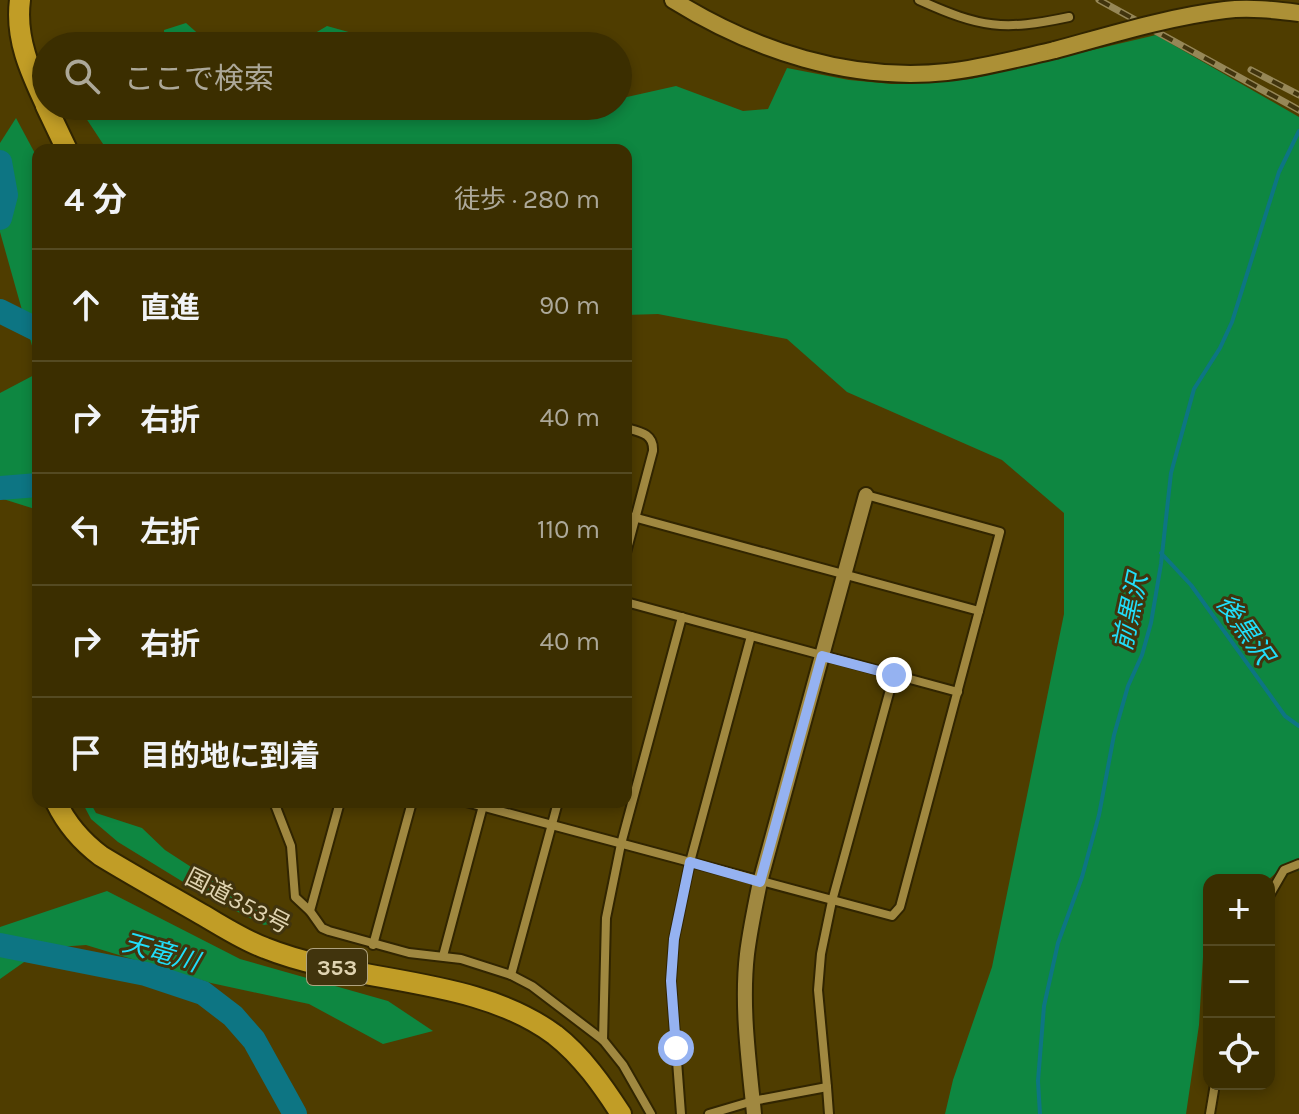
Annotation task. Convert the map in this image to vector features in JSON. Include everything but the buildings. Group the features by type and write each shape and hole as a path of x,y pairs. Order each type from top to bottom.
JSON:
{"highway":[{"path":"20,0 24,52 32,72"},
{"path":"53,120 64,144"},
{"name":"国道353号","path":"59,808 83,843 101,856 265,948 316,963 466,995 516,1011 537,1022 558,1037 586,1065 621,1114"}],"main road":[{"path":"673,0 742,37 781,52 809,61 874,72 949,71 1225,10 1299,13"}],"street":[{"path":"919,0 958,18 994,26 1026,26 1069,17"},
{"path":"632,430 648,436 653,442 632,532"},
{"path":"497,808 621,844 690,862 760,882 887,916 892,916 898,912 1000,532 866,495 760,882 746,968 746,1023 754,1108"},
{"path":"632,517 979,611"},
{"path":"632,604 958,692"},
{"path":"632,803 682,617"},
{"path":"681,1114 671,981 674,939 690,862 751,636"},
{"path":"829,1114 818,990 821,954 832,901 894,675"},
{"path":"276,808 291,846 295,897 322,928 373,945 421,956 461,959 511,975 532,986 603,1040 623,1065 651,1114"},
{"path":"310,911 338,808"},
{"path":"373,945 410,808"},
{"path":"443,956 483,808"},
{"path":"511,975 556,808"},
{"path":"603,1040 606,918 631,808"},
{"path":"1275,886 1284,870 1299,864"},
{"path":"709,1114 754,1108 827,1087"},
{"path":"1210,1114 1214,1090"}],"green space":[{"path":"186,23 196,32 164,32"},
{"path":"327,26 349,32 317,32"},
{"path":"1156,35 1299,117 1299,871 1203,874 1199,1025 1186,1114 945,1114 953,1080 992,967 1064,614 1064,513 1002,460 847,392 787,339 658,314 632,315 632,144 103,144 87,120 632,120 632,96 676,86 743,111 768,109 787,68 849,80 929,83 970,79"},
{"path":"16,118 32,148 32,346 0,232 0,143"},
{"path":"32,376 32,508 0,498 0,393"},
{"path":"85,808 93,808 96,813 142,828 165,850 245,902 286,921 264,925 206,896 118,842 91,819"},
{"path":"107,891 240,959 388,1001 433,1031 383,1044 309,1004 211,983 86,945 44,948 0,979 0,927"}],"waterway":[{"name":"前黒沢","path":"1040,1114 1038,1081 1044,1006 1058,943 1082,877 1099,815 1114,735 1151,623 1171,473 1194,389 1232,322 1279,172 1299,131"},
{"name":"天竜川","path":"0,162 6,195 0,218"},
{"name":"天竜川","path":"0,311 32,327"},
{"name":"天竜川","path":"0,488 32,485"},
{"name":"後黒沢","path":"1161,553 1191,585 1285,716 1299,726"},
{"name":"天竜川","path":"0,945 146,974 203,993 233,1016 254,1040 295,1114"}],"railway":[{"path":"1099,0 1299,110"},
{"path":"1251,70 1299,95"}],"route":[{"path":"676,1048 671,981 674,939 690,862 760,882 822,656 894,675"}]}
